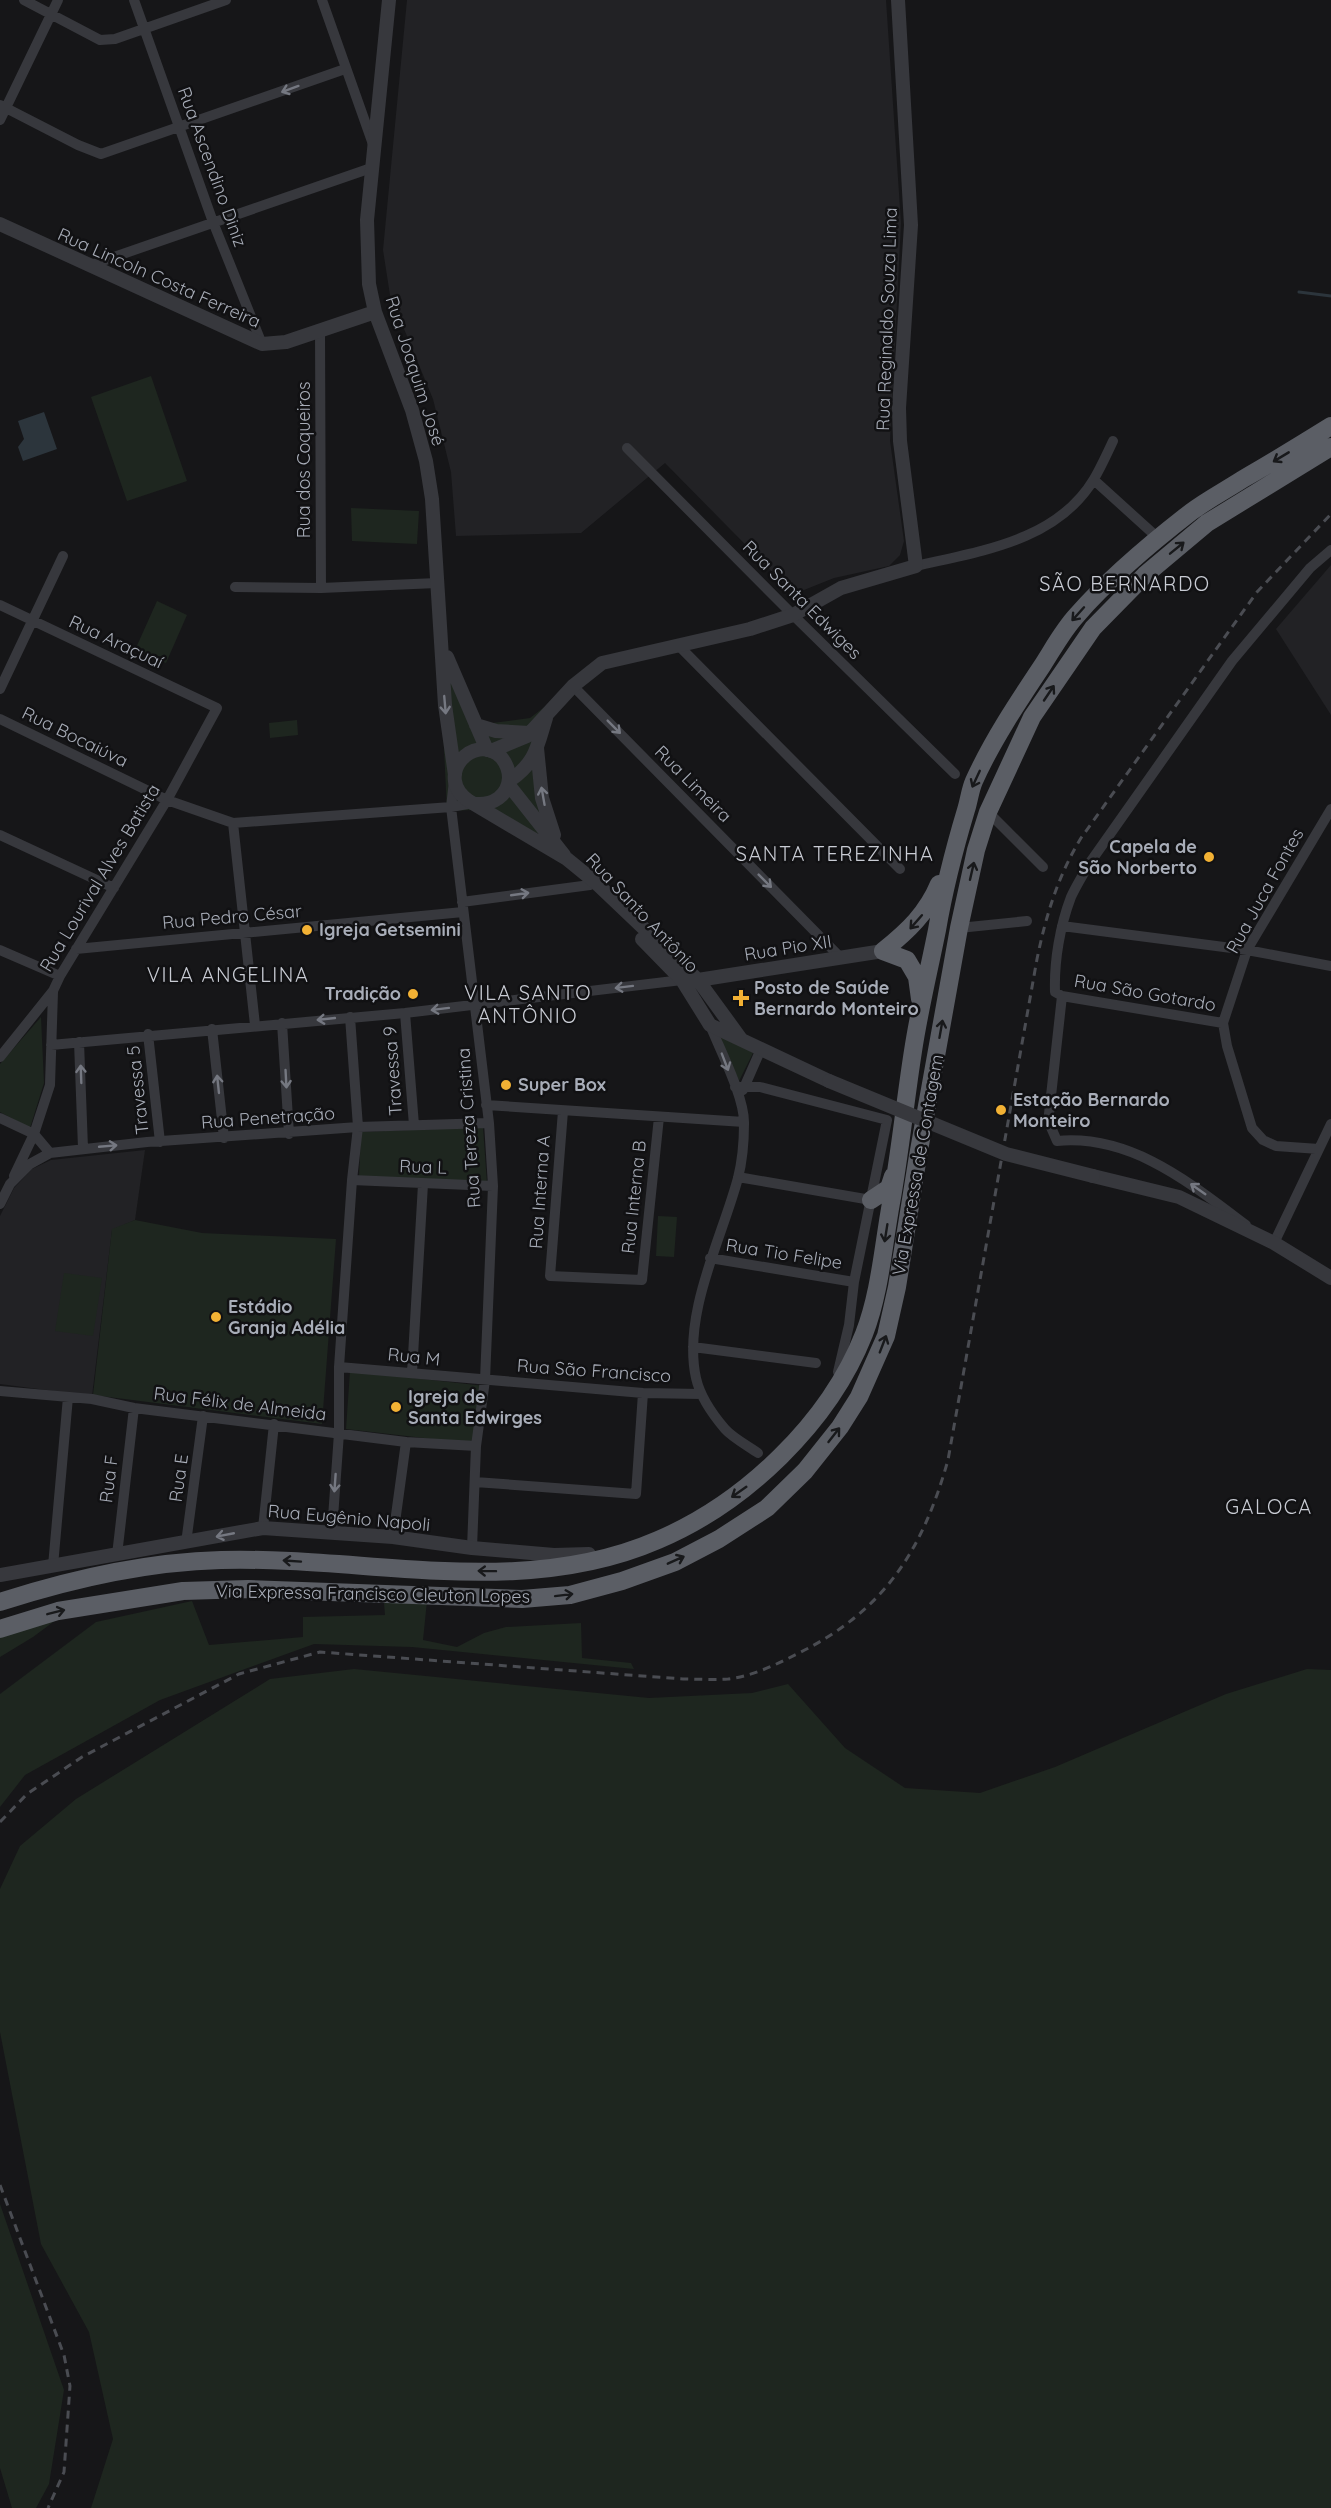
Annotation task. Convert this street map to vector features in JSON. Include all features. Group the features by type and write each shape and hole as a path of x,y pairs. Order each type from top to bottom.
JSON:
{"highway":[{"path":"883,951 907,932 925,911 952,852 973,783 1017,703 1074,617 1127,565 1195,508 1331,426"},
{"path":"959,928 976,850 988,812 1032,717 1093,628 1144,575 1208,523 1331,447"},
{"name":"Via Expressa de Contagem","path":"833,1391 851,1362 865,1331 877,1287 898,1164 914,1046 952,852"},
{"name":"Via Expressa de Contagem","path":"859,1397 886,1336 897,1287 959,928"},
{"path":"883,951 907,960 917,977 921,1016"},
{"path":"871,1200 889,1188 898,1164"},
{"name":"Via Expressa Francisco Cleuton Lopes","path":"0,1602 109,1573 166,1564 218,1560 270,1560 434,1570 519,1571 566,1568 608,1560 662,1539 705,1516 753,1482 783,1454 811,1422 833,1391"},
{"name":"Via Expressa Francisco Cleuton Lopes","path":"0,1629 58,1611 183,1591 248,1589 522,1599 570,1594 621,1581 675,1562 719,1539 766,1508 805,1471 840,1427 859,1397"}],"street":[{"path":"24,0 100,40 115,39 226,0"},
{"path":"0,120 3,107 58,0"},
{"name":"Rua Ascendino Diniz","path":"134,0 213,222 262,344"},
{"path":"322,0 375,152"},
{"name":"Rua Joaquim José","path":"389,0 367,220 366,255 375,312 412,410 426,461 432,499 445,705 455,777"},
{"name":"Rua Reginaldo Souza Lima","path":"898,0 911,225 899,408 900,441 916,566"},
{"path":"3,107 78,145 101,154 345,69"},
{"path":"88,266 374,167"},
{"name":"Rua Lincoln Costa Ferreira","path":"0,224 262,344 286,342 375,312"},
{"name":"Rua dos Coqueiros","path":"320,331 321,588"},
{"path":"475,803 460,793 455,777 457,766 465,755 474,751 489,751 529,733 573,686 602,663 750,628 793,615 841,588 916,566 997,548 1037,532 1068,511 1094,480 1113,441"},
{"name":"Rua Santa Edwiges","path":"627,448 955,774"},
{"path":"1094,480 1158,538"},
{"path":"1331,550 1310,568 1232,661 1089,864 1071,897 1062,926 1054,975 1055,992 1062,996 1049,1114 1056,1141 1078,1139 1125,1149 1147,1157 1200,1190 1268,1240 1331,1124"},
{"path":"0,689 63,556"},
{"path":"235,587 321,588 437,583"},
{"name":"Rua Araçuaí","path":"0,605 217,708"},
{"path":"678,645 900,869"},
{"name":"Rua Joaquim José","path":"442,646 489,751"},
{"name":"Rua Limeira","path":"573,686 840,957"},
{"name":"Rua Lourival Alves Batista","path":"0,1058 53,991 167,800 217,708"},
{"path":"255,1025 247,933 233,823 489,803 502,795 508,782 530,765 546,716"},
{"name":"Rua Bocaiúva","path":"0,719 167,800 233,823"},
{"path":"476,725 496,731 529,733"},
{"path":"537,748 542,798 556,843"},
{"path":"489,751 505,763 508,782"},
{"name":"Rua Tereza Cristina","path":"455,777 451,807 489,1123 493,1186 485,1380 476,1446 472,1548"},
{"name":"Rua Santo Antônio","path":"508,782 567,859 698,980 741,1039"},
{"name":"Rua Santo Antônio","path":"475,803 567,859"},
{"name":"Rua Juca Fontes","path":"1319,1149 1276,1146 1263,1140 1252,1128 1227,1046 1223,1023 1246,950 1331,809"},
{"path":"988,812 1043,867"},
{"path":"0,835 114,888"},
{"name":"Rua Santo Antônio","path":"592,883 682,980 710,1025 829,1081 1006,1154 1179,1197 1268,1240 1331,1278"},
{"name":"Rua Pedro César","path":"76,949 247,933 463,907 592,883"},
{"path":"959,928 1027,921"},
{"path":"1062,926 1246,950 1331,966"},
{"path":"0,950 60,976"},
{"name":"Rua Pio XII","path":"698,980 883,951"},
{"path":"51,1045 148,1034 405,1013 682,980"},
{"path":"0,1204 34,1134 50,1085 53,991"},
{"name":"Rua São Gotardo","path":"1062,996 1223,1023"},
{"name":"Travessa 9","path":"405,1013 414,1125"},
{"path":"332,1532 339,1433 339,1367 352,1180 358,1128 350,1017"},
{"path":"282,1023 289,1134"},
{"path":"710,1025 740,1087"},
{"path":"212,1029 224,1138"},
{"name":"Travessa 5","path":"148,1034 160,1142"},
{"path":"79,1042 83,1148"},
{"path":"758,1453 726,1430 701,1394 696,1377 693,1347 710,1258 738,1177 744,1122 739,1099 740,1087 761,1049"},
{"path":"740,1087 760,1087 887,1120 854,1282 849,1325 833,1391"},
{"path":"486,1105 744,1122"},
{"name":"Rua Interna A","path":"563,1111 550,1276 642,1280"},
{"name":"Rua Interna B","path":"642,1280 659,1117"},
{"path":"0,1118 34,1134 50,1153 30,1164 10,1184"},
{"name":"Rua Penetração","path":"50,1153 83,1148 358,1128 489,1123"},
{"path":"738,1177 871,1200"},
{"name":"Rua L","path":"352,1180 493,1186"},
{"path":"412,1373 423,1184"},
{"name":"Rua Tio Felipe","path":"710,1258 854,1282"},
{"path":"693,1347 816,1363"},
{"name":"Rua M","path":"339,1367 485,1380"},
{"name":"Rua São Francisco","path":"485,1380 643,1393 701,1394"},
{"name":"Rua Félix de Almeida","path":"0,1392 68,1397 134,1408 406,1442 476,1446"},
{"path":"475,1482 636,1494 643,1393"},
{"path":"53,1566 68,1397"},
{"name":"Rua F","path":"117,1555 134,1408"},
{"name":"Rua E","path":"186,1543 203,1416"},
{"path":"263,1528 274,1424"},
{"path":"393,1537 406,1442"},
{"name":"Rua Eugênio Napoli","path":"0,1575 263,1528 393,1537 472,1548 582,1555 662,1539"}],"shaded area":[{"path":"407,0 886,0 901,223 890,441 904,541 900,555 889,566 834,578 794,594 665,463 581,533 456,536 451,472 433,399 390,295 383,250"},
{"path":"151,376 187,481 127,501 91,397"},
{"path":"44,412 57,449 23,461 18,447 24,439 18,421"},
{"path":"351,508 419,511 417,544 352,541"},
{"path":"1331,565 1331,715 1276,629"},
{"path":"157,601 187,615 166,663 135,650"},
{"path":"439,645 481,720 492,723 530,718 564,692 535,749 564,859 473,810 447,811"},
{"path":"297,720 298,735 270,738 269,723"},
{"path":"41,1017 44,1083 30,1128 0,1112 0,1064"},
{"path":"717,1032 753,1053 739,1081"},
{"path":"483,1127 487,1183 359,1178 361,1132"},
{"path":"145,1150 135,1220 112,1230 92,1396 0,1384 0,1216 14,1188 32,1169 51,1160"},
{"path":"658,1216 677,1217 674,1257 656,1256"},
{"name":"Estádio Granja Adélia","path":"135,1220 202,1233 336,1239 322,1424 93,1395 112,1229"},
{"path":"64,1273 102,1278 93,1336 55,1331"},
{"path":"350,1371 485,1386 480,1436 467,1443 346,1429"},
{"path":"192,1601 209,1645 303,1637 303,1617 385,1615 384,1603 427,1601 423,1640 457,1647 484,1633 506,1627 581,1623 582,1658 631,1663 634,1669 412,1647 314,1644 160,1700 25,1775 0,1807 0,1694 96,1622"},
{"path":"60,1617 33,1637 0,1657 0,1636"},
{"path":"354,1669 649,1698 752,1693 788,1684 845,1748 905,1788 980,1793 1055,1767 1226,1694 1307,1669 1331,1670 1331,2508 91,2508 113,2439 89,2332 41,2244 0,2032 0,1889 20,1846 76,1799 270,1679"},
{"path":"0,2204 64,2390 49,2484 36,2508 12,2508 0,2468"}],"waterway":[{"path":"1299,292 1331,296"}],"railway":[{"path":"0,1822 27,1794 82,1757 239,1674 320,1652 683,1679 728,1679 755,1673 797,1654 854,1618 876,1598 912,1550 926,1523 948,1460 1037,959 1044,927 1059,881 1081,838 1257,592 1331,514"},
{"path":"0,2185 64,2355 70,2386 64,2472 48,2508"}],"place":[{"name":"Capela de São Norberto","path":"1209,857"},
{"name":"Igreja Getsemini","path":"307,930"},
{"name":"Tradição","path":"413,994"},
{"name":"Posto de Saúde Bernardo Monteiro","path":"741,998"},
{"name":"Super Box","path":"506,1085"},
{"name":"Estação Bernardo Monteiro","path":"1001,1110"},
{"name":"Estádio Granja Adélia","path":"216,1317"},
{"name":"Igreja de Santa Edwirges","path":"396,1407"}],"district":[{"name":"SÃO BERNARDO","path":"1125,584"},
{"name":"SANTA TEREZINHA","path":"835,854"},
{"name":"VILA ANGELINA","path":"228,975"},
{"name":"VILA SANTO ANTÔNIO","path":"528,1004"},
{"name":"GALOCA","path":"1269,1507"}]}
